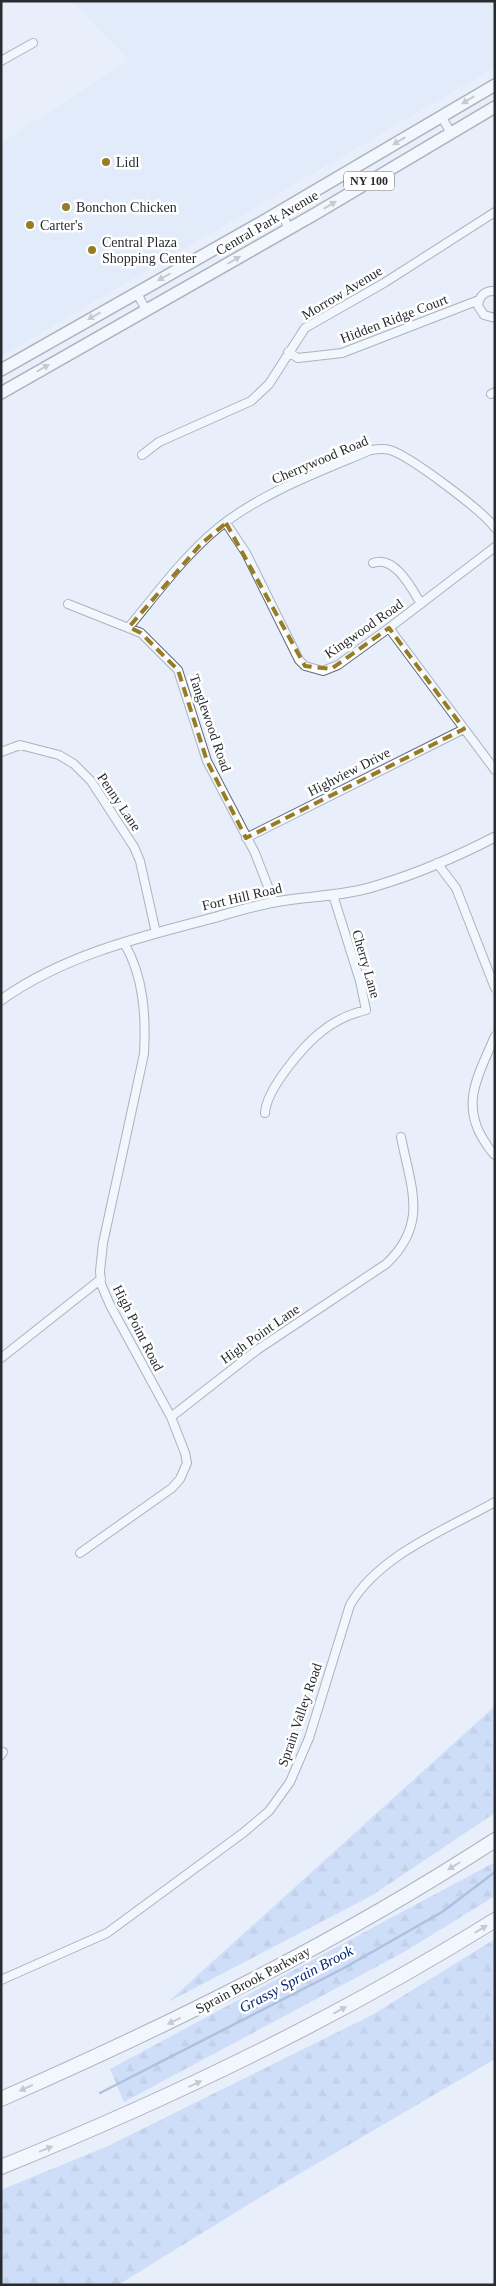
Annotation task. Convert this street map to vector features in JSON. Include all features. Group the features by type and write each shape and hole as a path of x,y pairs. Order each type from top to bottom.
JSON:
{"highway":[{"name":"Sprain Brook Parkway","path":"1,2099 141,2037 254,1981 377,1913 495,1840"},
{"path":"1,2167 143,2108 256,2054 360,1999 495,1920"}],"main road":[{"name":"Central Park Avenue","path":"1,370 282,210 495,85"},
{"name":"Central Park Avenue","path":"1,392 288,229 495,106"}],"street":[{"path":"1,61 33,43"},
{"path":"441,116 451,133"},
{"path":"282,210 288,229"},
{"name":"Morrow Avenue","path":"142,454 159,442 252,401 270,384 298,335 310,324 384,283 495,212"},
{"name":"Hidden Ridge Court","path":"288,352 298,358 342,353 479,300 486,292 495,290"},
{"path":"137,292 146,310"},
{"path":"479,300 478,306 484,315 495,318"},
{"name":"Cherrywood Road","path":"129,627 201,544 226,523 259,501 294,483 371,450 381,448 392,450 468,502 484,515 495,528"},
{"name":"Kingwood Road","path":"226,523 246,553 293,650 305,666 323,671 331,669 389,628 495,547"},
{"path":"373,564 378,561 388,563 408,583 421,604"},
{"name":"Tanglewood Road","path":"68,604 141,633 178,670 207,761 255,854 274,902"},
{"path":"389,628 495,770"},
{"name":"Highview Drive","path":"246,838 464,729"},
{"name":"Penny Lane","path":"1,752 20,745 59,755 74,764 91,781 134,847 140,861 156,933"},
{"name":"Fort Hill Road","path":"1,1000 48,972 92,953 156,933 274,902 333,895 379,886 495,837"},
{"path":"437,863 456,888 495,988"},
{"name":"Cherry Lane","path":"265,1113 268,1096 309,1043 334,1023 366,1010 360,981 333,895"},
{"name":"High Point Road","path":"80,1553 161,1497 180,1479 187,1463 171,1417 110,1305 101,1279 103,1242 144,1054 146,1024 142,994 136,970 124,943"},
{"path":"495,1036 473,1087 472,1098 476,1129 495,1155"},
{"name":"High Point Lane","path":"171,1417 257,1350 386,1264 398,1252 411,1231 414,1216 413,1196 401,1137"},
{"path":"1,1358 101,1279"},
{"name":"Sprain Valley Road","path":"1,1980 107,1933 243,1834 269,1811 290,1782 309,1738 350,1605 360,1588 375,1572 394,1559 495,1502"}],"highlighted area":[{"path":"226,523 305,666 331,669 389,628 464,729 246,838 207,761 178,670 141,633 129,627 201,544"}],"shaded area":[{"name":"Central Plaza Shopping Center","path":"72,1 495,1 495,67 1,356 1,143 130,60"}],"green space":[{"path":"495,1706 495,1813 371,1896 168,2002"},
{"path":"495,1862 495,1896 404,1952 124,2102 110,2069"},
{"path":"495,1939 495,2059 272,2190 118,2285 1,2285 1,2190 108,2146 372,2015"}],"waterway":[{"name":"Grassy Sprain Brook","path":"100,2093 344,1968 442,1912 495,1872"}],"place":[{"name":"Lidl","path":"106,162"},
{"name":"Bonchon Chicken","path":"66,207"},
{"name":"Carter's","path":"30,225"},
{"name":"Central Plaza Shopping Center","path":"92,250"}]}
